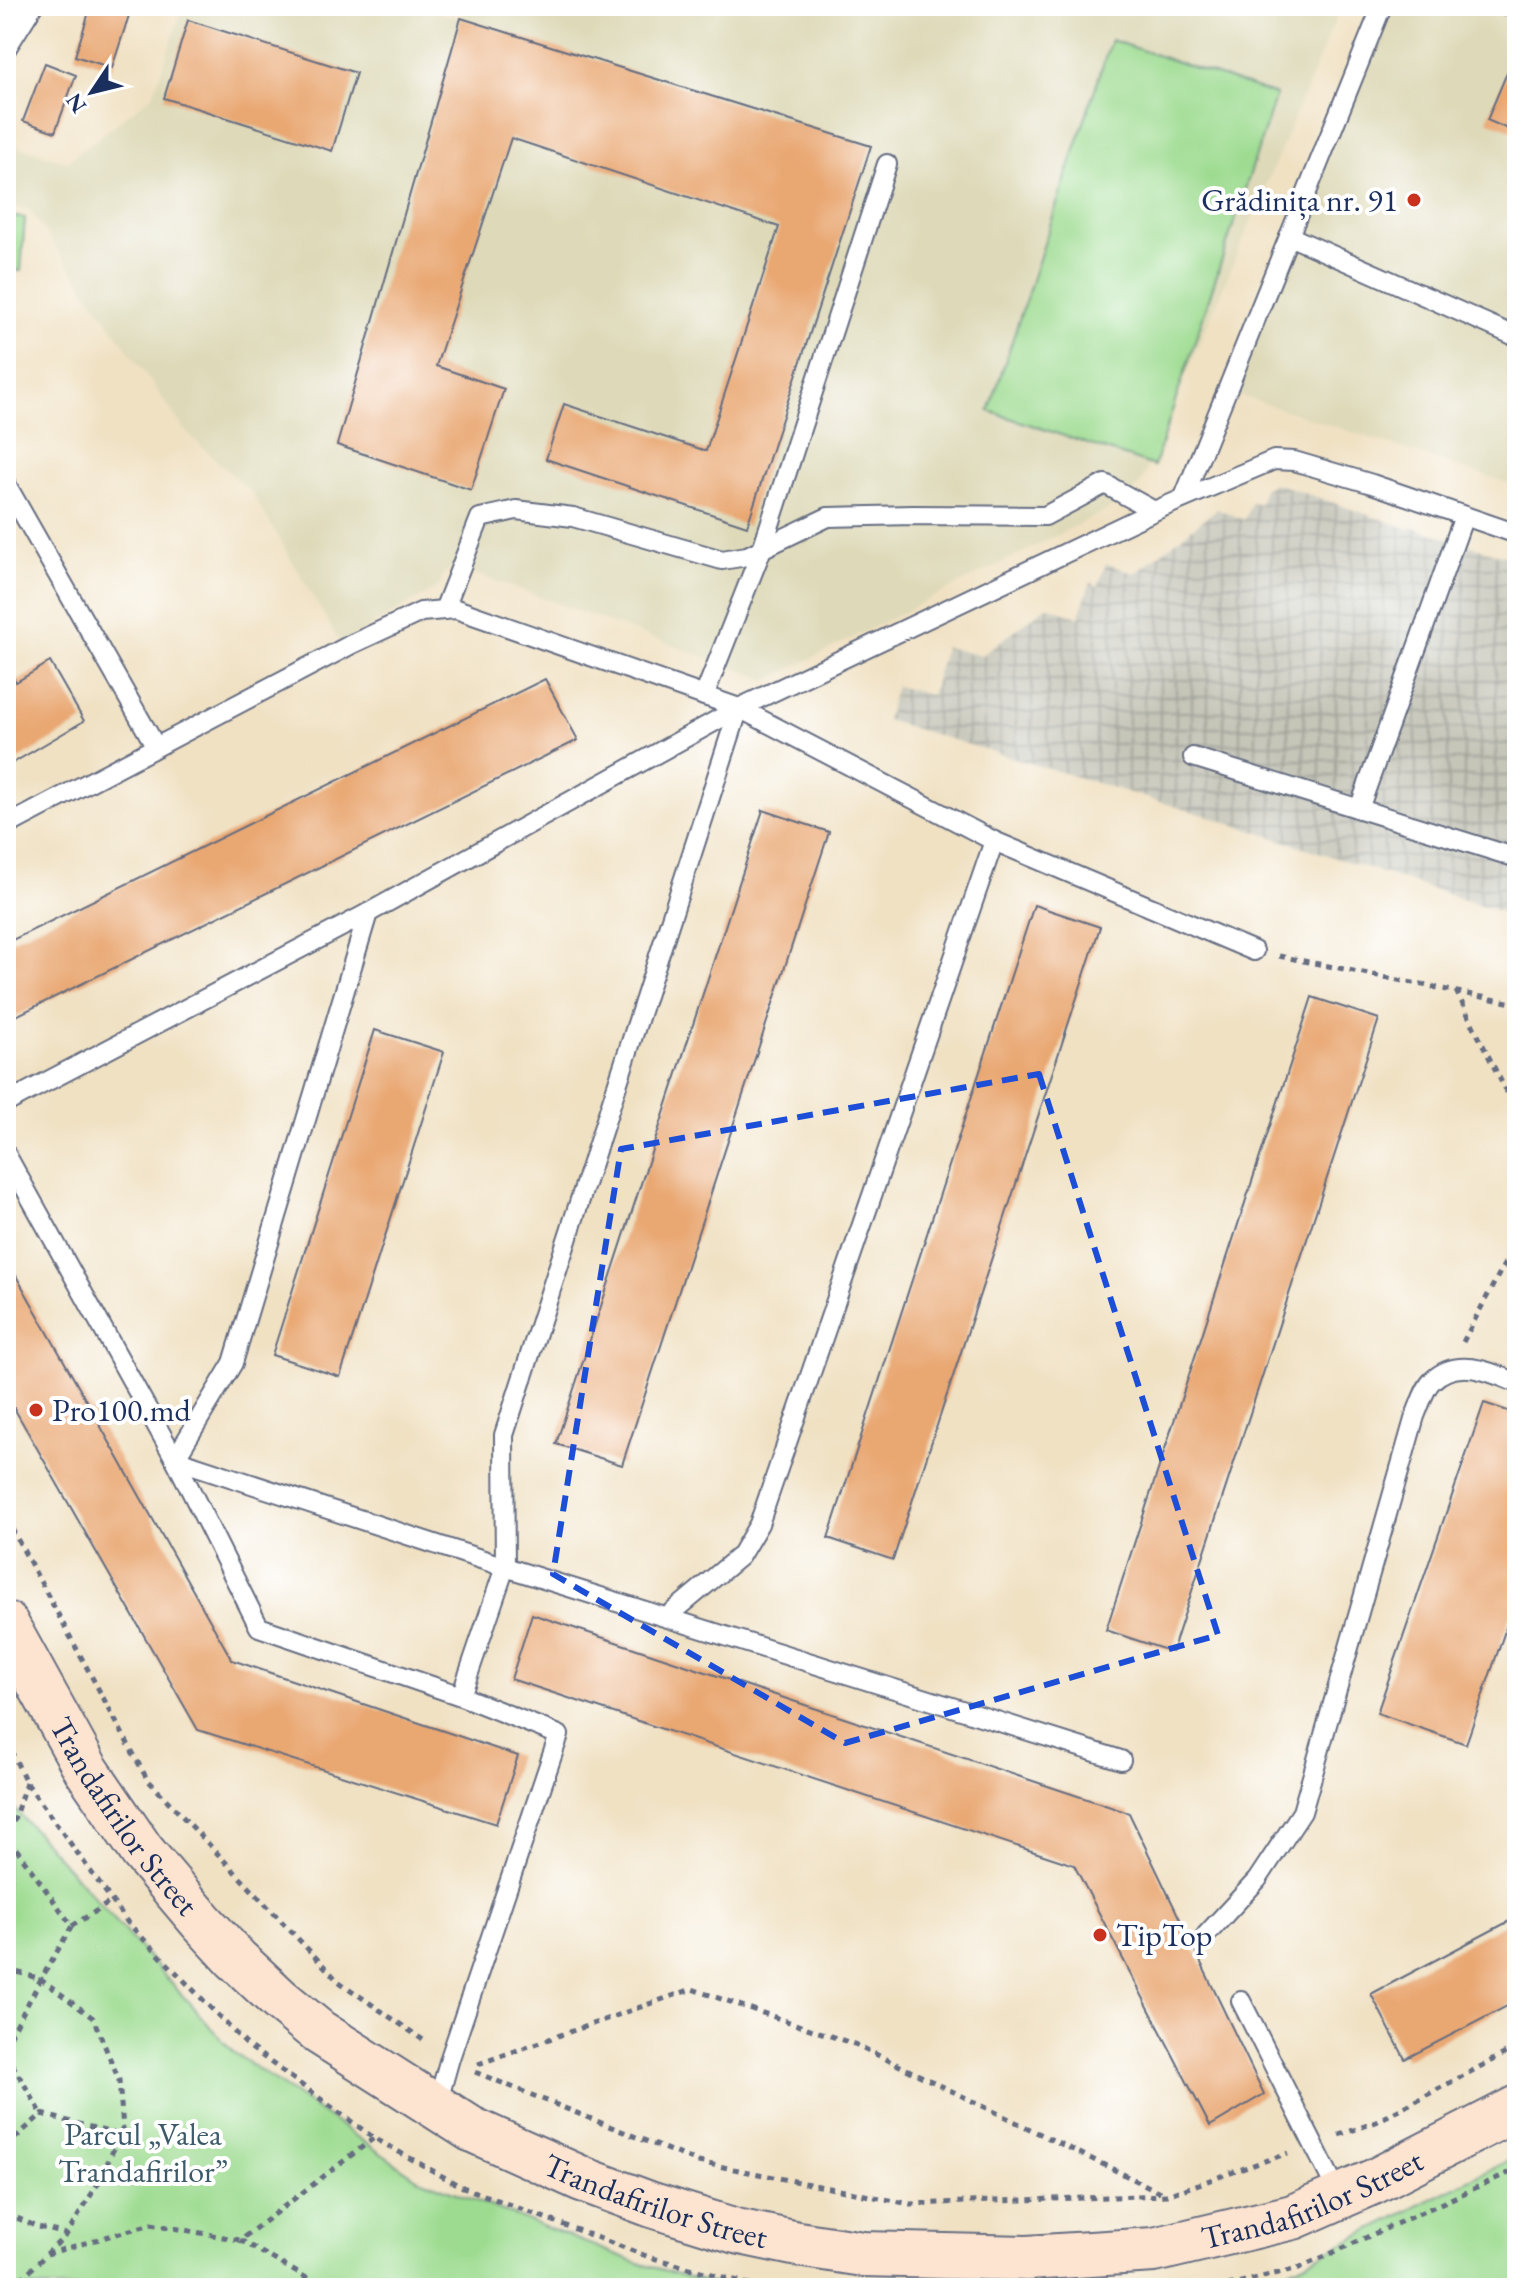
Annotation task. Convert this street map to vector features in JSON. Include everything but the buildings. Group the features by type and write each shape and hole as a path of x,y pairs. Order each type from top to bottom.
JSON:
{"main road":[{"name":"Trandafirilor Street","path":"6,1624 86,1769 142,1851 201,1921 280,2000 319,2032 471,2129 568,2173 652,2205 736,2231 863,2254 1027,2258 1154,2250 1293,2217 1340,2197 1517,2108"}],"lane":[{"path":"6,49 33,6"},
{"path":"1184,497 1382,6"},
{"path":"1508,6 1517,10"},
{"path":"704,696 762,549 887,164"},
{"path":"1289,236 1517,337"},
{"path":"6,1103 368,913 739,708 1184,497 1274,460 1294,461 1372,484 1517,534"},
{"path":"6,484 156,747"},
{"path":"444,610 480,518 516,510 573,517 722,560 747,556 828,517 1045,516 1105,484 1154,511"},
{"path":"1359,809 1464,516"},
{"path":"6,826 352,644 421,612 456,609 739,708 994,841 1254,951"},
{"path":"461,1696 505,1567 504,1435 739,708"},
{"path":"1193,757 1517,858"},
{"path":"667,1617 740,1556 759,1524 994,841"},
{"path":"175,1459 233,1363 368,913"},
{"path":"6,1154 175,1459 259,1627 461,1696 559,1735 436,2108"},
{"path":"1206,1935 1257,1880 1302,1812 1415,1416 1431,1382 1448,1371 1465,1367 1483,1369 1517,1383"},
{"path":"175,1459 505,1567 1121,1760"},
{"path":"1241,2001 1340,2197"}],"path":[{"path":"1254,951 1517,1004"},
{"path":"1456,991 1517,1113"},
{"path":"1448,1371 1517,1240"},
{"path":"6,1518 147,1779 338,1981 450,2058"},
{"path":"26,1782 7,1842 72,1926"},
{"path":"6,2044 72,1926 112,1901"},
{"path":"6,1969 41,1979 93,2018 119,2080 123,2128 99,2182 67,2234 13,2288 6,2284"},
{"path":"1167,2195 857,2045 692,1989 466,2068 698,2162 910,2204 1167,2195 1376,2122 1517,2047"},
{"path":"6,2054 42,2114 120,2135"},
{"path":"6,2146 42,2114"},
{"path":"240,2240 374,2138"},
{"path":"1216,2288 1299,2268 1517,2169"},
{"path":"6,2213 35,2226 67,2234"},
{"path":"47,2254 151,2224 240,2240 324,2288"}],"highlighted area":[{"path":"1039,1074 1218,1635 845,1743 553,1574 621,1149"}],"shaded area":[{"path":"184,6 409,6 460,18 464,6 1341,6 1141,483 1121,503 768,680 454,566 443,574 440,586 341,644 252,493 187,433 29,209 6,207 6,142 67,162 153,95"},
{"name":"Grădinița nr. 91","path":"1388,6 1517,6 1517,486 1235,394"},
{"path":"1275,483 1410,529 1412,527 1517,560 1517,917 1211,817 886,720 896,686 931,695 945,647 981,656 1047,606 1079,617 1090,583 1098,586 1106,564 1135,573 1217,509 1244,520 1252,502 1259,504 1264,489"}],"green space":[{"path":"1111,40 1276,95 1154,466 989,411"},
{"path":"6,216 25,218 21,271 6,269"},
{"name":"Parcul „Valea Trandafirilor”","path":"6,1799 233,2052 417,2178 641,2264 729,2288 6,2288"},
{"path":"1517,2156 1517,2288 1254,2288"}],"place":[{"name":"Grădinița nr. 91","path":"1414,200"},
{"name":"Pro100.md","path":"36,1410"},
{"name":"TipTop","path":"1100,1935"}]}
